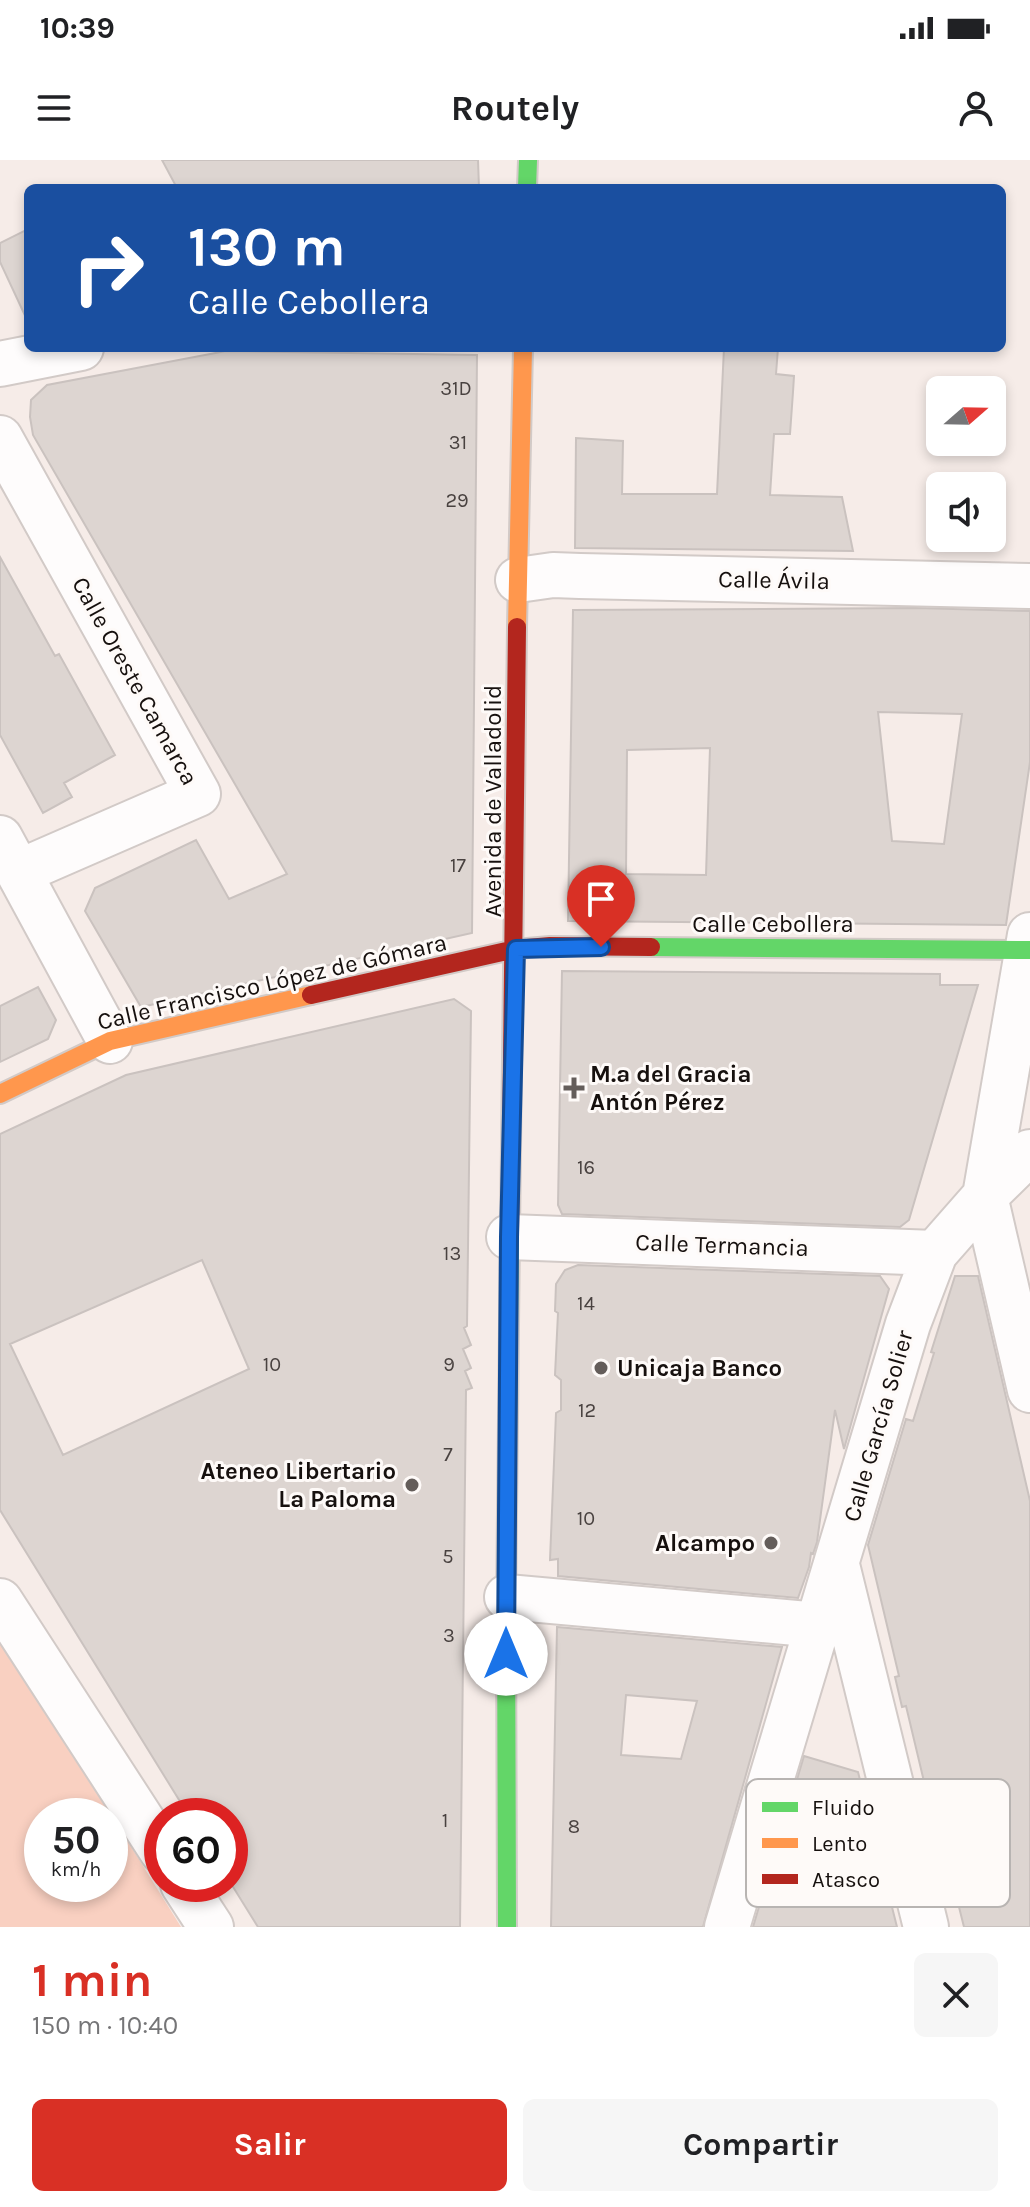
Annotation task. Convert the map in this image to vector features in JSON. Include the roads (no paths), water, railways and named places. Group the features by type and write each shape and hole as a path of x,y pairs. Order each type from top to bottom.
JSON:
{"main road":[{"path":"527,184 528,160"},
{"name":"Avenida de Valladolid","path":"507,1927 509,1237 516,949 523,352"},
{"name":"Calle Cebollera","path":"516,949 550,946 1029,945"},
{"name":"Calle Francisco López de Gómara","path":"0,1094 110,1041 516,949"}],"street":[{"path":"0,364 61,352"},
{"name":"Calle Oreste Camarca","path":"0,438 198,794 9,855"},
{"name":"Calle Ávila","path":"518,580 572,576 1030,586"},
{"path":"9,855 110,1041"},
{"path":"1029,945 985,1196 1030,1390"},
{"name":"Calle García Solier","path":"772,1779 908,1324 935,1253 985,1196 1029,1156"},
{"name":"Calle Termancia","path":"509,1237 935,1253"},
{"path":"837,1565 890,1779"},
{"path":"507,1597 818,1625"},
{"path":"0,1601 144,1823"},
{"name":"Calle García Solier","path":"727,1927 746,1864"},
{"path":"195,1902 211,1927"},
{"path":"921,1907 926,1927"}],"place":[{"name":"M.ª del Gracia Antón Pérez","path":"574,1088"},
{"name":"Unicaja Banco","path":"601,1368"},
{"name":"Ateneo Libertario La Paloma","path":"412,1485"},
{"name":"Alcampo","path":"771,1543"}]}
